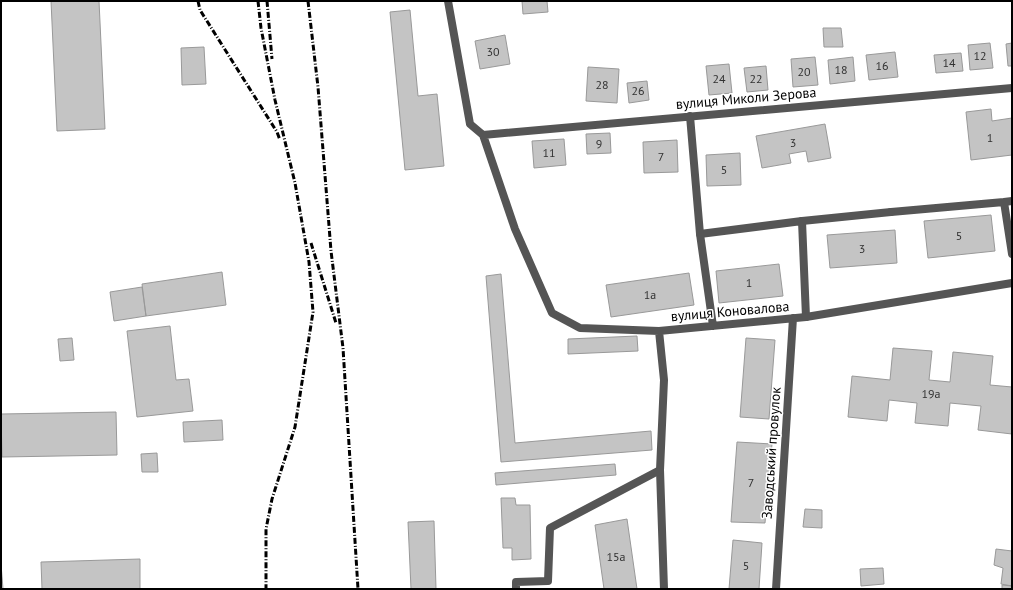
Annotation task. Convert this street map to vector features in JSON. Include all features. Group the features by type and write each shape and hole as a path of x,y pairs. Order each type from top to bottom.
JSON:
{"street":[{"path":"448,1 470,124 483,135 515,229 552,313 580,328 659,331"},
{"name":"вулиця Миколи Зерова","path":"483,135 1012,88"},
{"path":"690,116 700,234 713,326"},
{"path":"700,234 802,221 1008,201 1012,254"},
{"path":"802,221 806,318"},
{"name":"вулиця Коновалова","path":"664,589 660,470 664,380 659,331 806,318 1012,283"},
{"name":"Заводський провулок","path":"776,589 793,318"},
{"path":"516,589 516,582 548,581 550,528 660,470"}],"building":[{"path":"51,1 99,1 105,129 57,131"},
{"path":"522,1 547,1 548,12 523,14"},
{"path":"410,10 418,96 437,94 444,166 405,170 390,12"},
{"path":"823,28 841,28 843,47 824,47"},
{"path":"505,35 510,64 480,69 475,41"},
{"path":"990,43 993,68 970,70 968,45"},
{"path":"1012,43 1012,66 1008,66 1006,44"},
{"path":"204,47 206,84 182,85 181,48"},
{"path":"895,52 898,77 869,80 866,55"},
{"path":"961,53 963,71 936,73 934,55"},
{"path":"815,57 818,85 793,87 791,59"},
{"path":"853,57 855,81 830,84 828,60"},
{"path":"729,64 732,93 709,95 706,66"},
{"path":"766,66 768,90 747,92 744,68"},
{"path":"588,67 619,69 617,103 586,101"},
{"path":"647,81 649,100 629,103 627,83"},
{"path":"991,109 992,121 1012,118 1012,155 971,160 966,112"},
{"path":"825,124 831,158 808,162 806,151 789,154 791,163 762,168 756,136"},
{"path":"610,133 611,153 587,154 586,134"},
{"path":"564,139 566,165 534,168 532,141"},
{"path":"677,140 678,172 644,173 643,142"},
{"path":"740,153 741,185 707,186 706,155"},
{"path":"991,215 995,251 928,258 924,221"},
{"path":"895,230 897,263 830,268 827,235"},
{"path":"779,264 783,296 719,303 716,271"},
{"path":"222,272 226,305 146,316 142,284"},
{"path":"689,273 694,305 611,317 606,285"},
{"path":"501,274 515,443 651,431 652,450 501,462 486,276"},
{"path":"142,287 146,316 114,321 110,292"},
{"path":"170,326 176,380 189,379 193,411 137,417 127,331"},
{"path":"637,336 638,351 568,354 568,339"},
{"path":"72,338 74,360 60,361 58,339"},
{"path":"746,338 775,340 769,419 740,417"},
{"path":"893,348 932,351 929,380 950,382 953,352 993,356 990,385 1012,387 1012,434 978,430 981,406 950,403 948,426 915,423 917,403 889,400 887,421 848,417 852,376 890,380"},
{"path":"116,412 117,455 2,457 1,414"},
{"path":"222,420 223,440 184,442 183,422"},
{"path":"737,442 772,444 765,523 731,522"},
{"path":"157,453 158,472 142,472 141,454"},
{"path":"615,464 616,475 496,485 495,473"},
{"path":"501,498 515,498 516,505 530,505 531,559 512,560 512,548 503,548"},
{"path":"805,509 822,510 822,528 803,527"},
{"path":"627,519 637,589 604,589 595,525"},
{"path":"434,521 436,589 411,589 408,522"},
{"path":"733,540 762,543 759,589 729,589"},
{"path":"996,549 1012,551 1012,586 1001,584 1003,568 994,565"},
{"path":"140,559 140,589 42,589 41,562"},
{"path":"1,564 3,589 1,589"},
{"path":"883,568 884,584 861,586 860,569"},
{"path":"1002,585 1012,586 1012,589 1002,589"}],"railway":[{"path":"198,1 200,10 277,132 280,140"},
{"path":"258,1 261,28 275,100 295,183 309,262 313,312 295,427 272,499 266,529 266,589"},
{"path":"267,1 272,59"},
{"path":"308,1 318,87 331,251 343,348 358,589"},
{"path":"311,243 336,323"}]}
